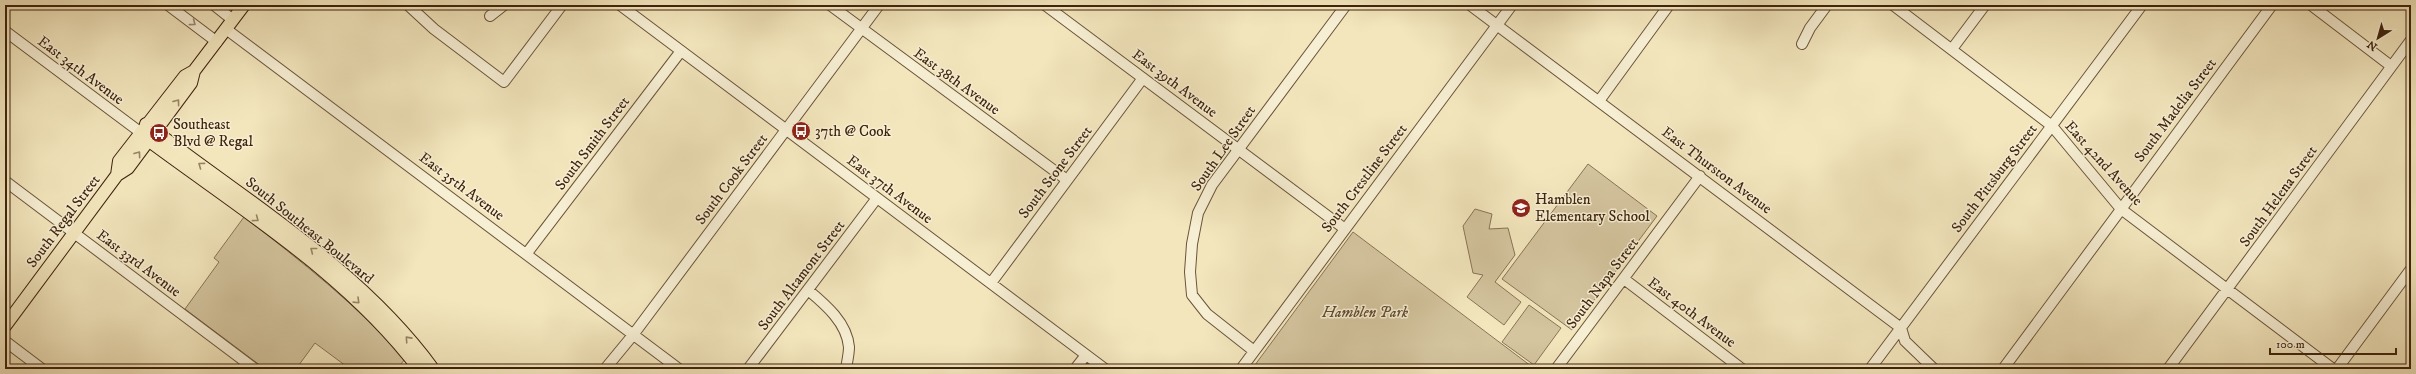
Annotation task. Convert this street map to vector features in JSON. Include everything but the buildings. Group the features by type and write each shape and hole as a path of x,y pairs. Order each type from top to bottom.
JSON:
{"main road":[{"name":"South Regal Street","path":"5,326 117,175 128,168 147,132 185,76 194,71 244,5"},
{"name":"South Regal Street","path":"117,175 119,161 131,145 147,132"},
{"name":"South Southeast Boulevard","path":"147,132 316,265 378,321 418,369"},
{"name":"South Southeast Boulevard","path":"147,132 329,262 393,321 433,369"}],"street":[{"path":"168,5 217,42"},
{"name":"East 35th Avenue","path":"214,5 230,24 679,369"},
{"path":"408,5 434,29 504,82 562,5"},
{"path":"490,16 504,5"},
{"name":"East 37th Avenue","path":"620,5 1105,369"},
{"name":"East 38th Avenue","path":"830,5 1067,180"},
{"name":"South Cook Street","path":"605,369 633,335 879,5"},
{"name":"East 39th Avenue","path":"1046,5 1345,229"},
{"name":"South Lee Street","path":"1254,351 1206,314 1192,295 1190,272 1198,213 1212,185 1346,5"},
{"name":"East Thurston Avenue","path":"1470,5 1901,328 1905,341 1934,369"},
{"name":"South Crestline Street","path":"1241,369 1512,5"},
{"path":"1599,101 1669,5"},
{"path":"1802,44 1810,28 1827,5"},
{"name":"East 42nd Avenue","path":"1893,5 2052,126 2121,209 2333,369"},
{"path":"1952,49 1985,5"},
{"name":"South Pittsburg Street","path":"1870,369 2142,5"},
{"name":"South Madelia Street","path":"2003,369 2272,5"},
{"path":"2310,5 2391,66"},
{"name":"East 34th Avenue","path":"5,31 147,132"},
{"name":"South Helena Street","path":"2168,369 2228,290 2411,40"},
{"name":"South Smith Street","path":"527,253 681,51"},
{"name":"South Stone Street","path":"991,283 1143,78"},
{"name":"South Napa Street","path":"1556,369 1700,176"},
{"name":"East 33rd Avenue","path":"5,181 255,369"},
{"name":"South Altamont Street","path":"748,369 877,198"},
{"path":"2337,369 2411,269"},
{"name":"East 40th Avenue","path":"1624,279 1742,369"},
{"path":"808,290 829,307 843,327 849,347 846,369"},
{"path":"5,341 42,369"},
{"path":"1075,369 1086,354"}],"green space":[{"path":"1588,164 1657,216 1572,330 1502,279"},
{"path":"1475,209 1492,214 1489,229 1508,228 1515,255 1495,282 1521,302 1504,325 1467,297 1483,275 1473,273 1463,226"},
{"path":"244,217 328,284 368,320 405,359 397,369 350,369 315,343 296,369 265,369 185,309 219,262 214,258"},
{"name":"Hamblen Park","path":"1353,232 1535,369 1252,369"},
{"path":"1529,305 1561,328 1534,365 1502,342"}],"place":[{"name":"37th @ Cook","path":"801,131"},
{"name":"Southeast Blvd @ Regal","path":"159,133"},
{"name":"Hamblen Elementary School","path":"1521,208"}]}
